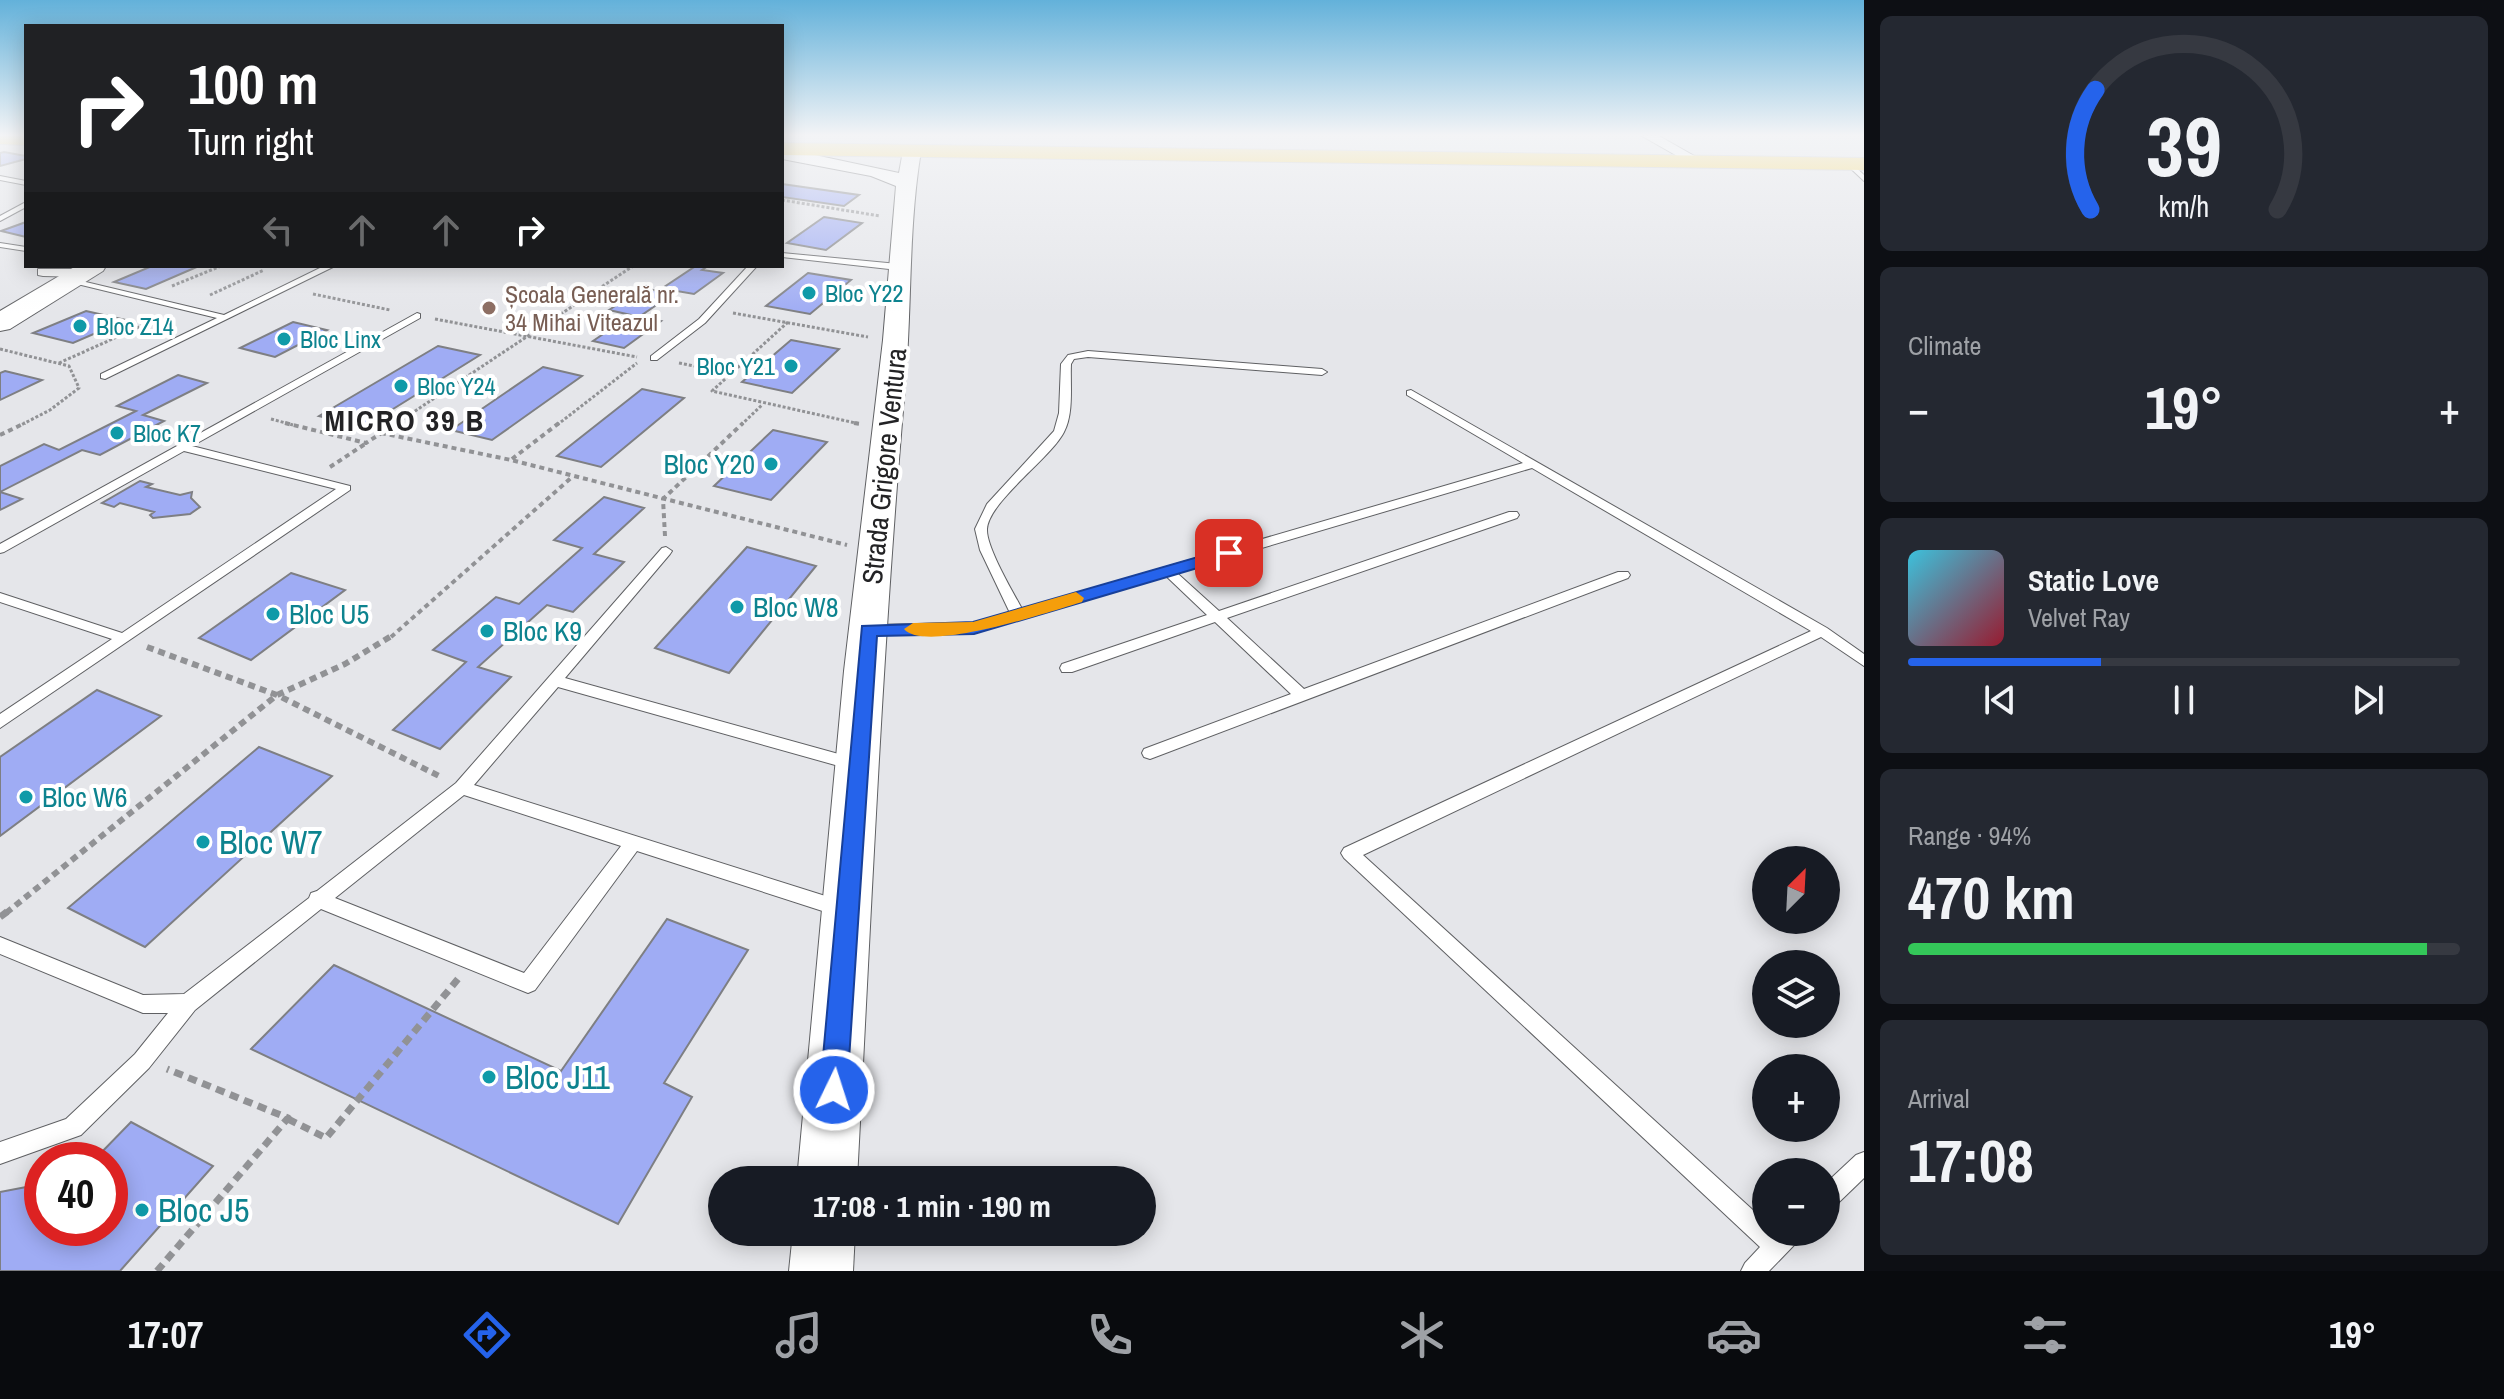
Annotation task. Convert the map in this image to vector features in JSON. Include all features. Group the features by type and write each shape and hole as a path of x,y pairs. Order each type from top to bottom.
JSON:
{"main road":[{"path":"0,297 69,272"},
{"path":"0,323 69,272"}],"street":[{"name":"Strada Grigore Ventura","path":"828,1166 874,552 896,343 898,267 906,195"},
{"path":"821,1271 823,1246"}],"lane":[{"path":"0,219 24,205"},
{"path":"0,245 24,249"},
{"path":"784,255 898,267"},
{"path":"105,376 327,268"},
{"path":"654,358 702,321 751,268"},
{"path":"69,272 141,299 223,317"},
{"path":"0,549 417,316"},
{"path":"1018,615 986,550 981,529 991,507 1059,432 1064,413 1066,364 1071,357 1088,354 1322,372"},
{"path":"1411,393 1822,631 1864,661"},
{"path":"0,722 346,488 183,447"},
{"path":"869,630 974,628 1532,464"},
{"path":"1067,668 1513,515"},
{"path":"0,1153 73,1127 142,1061 188,1003 462,788 666,551"},
{"path":"1168,571 1301,695"},
{"path":"1150,753 1623,575"},
{"path":"0,597 123,638"},
{"path":"1752,1211 1350,853 1822,631"},
{"path":"556,681 859,766"},
{"path":"462,788 846,911"},
{"path":"317,899 528,984 632,844"},
{"path":"0,945 143,1004 188,1003"},
{"path":"1840,1186 1864,1163"},
{"path":"1753,1271 1776,1246"}],"path":[{"path":"784,205 835,195"},
{"path":"784,201 788,202"},
{"path":"141,299 216,268"},
{"path":"313,478 630,268"},
{"path":"285,288 643,358 511,460"},
{"path":"712,309 896,343"},
{"path":"788,322 712,391 886,430"},
{"path":"0,349 69,366 79,388 50,410 0,435"},
{"path":"654,358 730,373"},
{"path":"666,551 663,499 763,404"},
{"path":"244,412 366,443"},
{"path":"381,433 511,460 571,478 874,552"},
{"path":"0,917 277,695 345,664 390,637 571,478"},
{"path":"123,638 277,695 462,788"},
{"path":"142,1061 288,1118 326,1138 472,962"},
{"path":"157,1271 288,1118"}],"building":[{"path":"784,195 859,195 844,206 784,197"},
{"path":"824,217 862,223 826,250 787,243"},
{"path":"24,223 24,237 1,231"},
{"path":"147,268 194,268 146,289 114,282"},
{"path":"692,268 723,273 694,294 677,291 639,317 661,321 624,348 593,341 631,315 609,310 643,288 658,291"},
{"name":"Bloc Y22","path":"808,273 851,280 810,314 766,306"},
{"name":"Bloc Z14","path":"86,311 126,320 73,343 33,333"},
{"name":"Bloc Linx","path":"293,322 327,330 275,357 240,348"},
{"name":"Bloc Y21","path":"791,340 839,349 792,393 742,382"},
{"name":"Bloc Y24","path":"438,346 480,355 364,427 319,416"},
{"path":"543,367 582,376 492,440 451,430"},
{"path":"5,371 42,380 0,400 0,373"},
{"name":"Bloc K7","path":"178,375 207,383 143,415 164,421 100,455 82,450 0,492 0,466 44,444 59,450 136,411 117,406"},
{"path":"642,389 684,398 601,467 557,456"},
{"name":"Bloc Y20","path":"773,430 827,442 771,500 714,486"},
{"path":"140,481 152,484 146,487 180,495 192,492 191,498 200,507 190,514 153,518 150,515 154,512 120,503 114,507 102,503"},
{"path":"0,492 22,499 0,510"},
{"name":"Bloc K9","path":"604,497 644,508 594,554 624,562 573,612 547,605 478,667 511,677 440,749 393,730 466,662 433,650 496,597 519,604 582,548 554,540"},
{"name":"Bloc W8","path":"747,547 816,566 729,673 655,648"},
{"name":"Bloc U5","path":"291,573 345,590 251,660 199,638"},
{"name":"Bloc W6","path":"97,690 161,716 0,836 0,757"},
{"name":"Bloc W7","path":"259,747 332,776 145,947 68,908"},
{"name":"Bloc J11","path":"667,919 748,950 664,1083 692,1097 618,1224 251,1049 334,965 561,1071"},
{"name":"Bloc J5","path":"131,1122 213,1166 120,1271 0,1271 0,1192 24,1187 24,1246 128,1246 128,1142 112,1142"}],"slow traffic":[{"path":"913,629 974,628 1076,598"}],"place":[{"name":"Bloc Y22","path":"809,293"},
{"name":"Școala Generală nr. 34 Mihai Viteazul","path":"489,308"},
{"name":"Bloc Z14","path":"80,326"},
{"name":"Bloc Linx","path":"284,339"},
{"name":"Bloc Y21","path":"791,366"},
{"name":"Bloc Y24","path":"401,386"},
{"name":"Bloc K7","path":"117,433"},
{"name":"Bloc Y20","path":"771,464"},
{"name":"Bloc W8","path":"737,607"},
{"name":"Bloc U5","path":"273,614"},
{"name":"Bloc K9","path":"487,631"},
{"name":"Bloc W6","path":"26,797"},
{"name":"Bloc W7","path":"203,842"},
{"name":"Bloc J11","path":"489,1077"},
{"name":"Bloc J5","path":"142,1210"}],"district":[{"name":"MICRO 39 B","path":"405,420"}],"route":[{"path":"834,1090 869,630 974,628 1229,553"}]}
